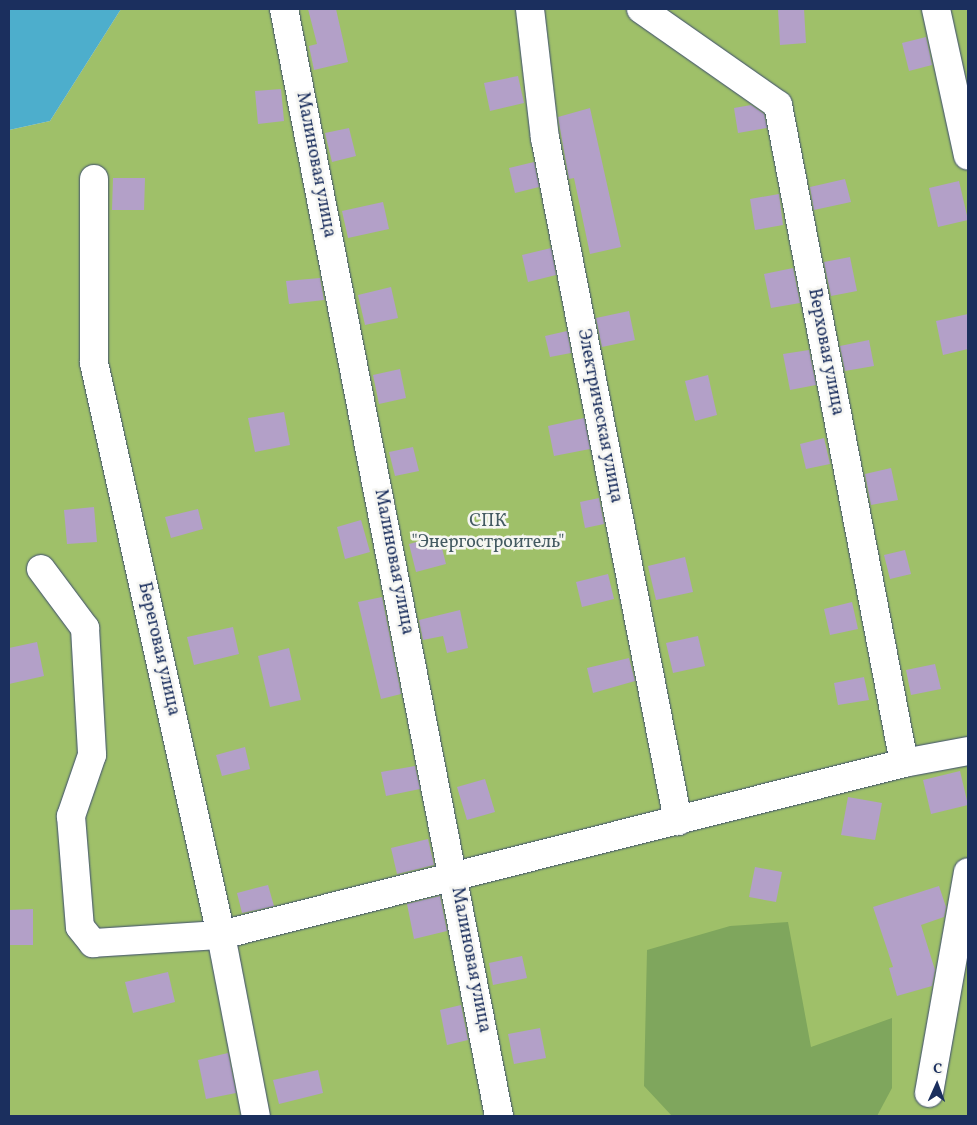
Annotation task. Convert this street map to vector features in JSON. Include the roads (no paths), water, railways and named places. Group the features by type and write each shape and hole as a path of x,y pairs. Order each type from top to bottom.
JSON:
{"street":[{"name":"Малиновая улица","path":"284,9 499,1116"},
{"name":"Электрическая улица","path":"530,9 545,138 678,821"},
{"name":"Верховая улица","path":"641,9 778,105 904,762"},
{"path":"936,9 968,156"},
{"name":"Береговая улица","path":"94,179 94,363 221,935 256,1116"},
{"path":"41,569 85,628 92,755 71,816 80,927 93,944 221,935 454,878 904,762 968,751"},
{"path":"928,1093 968,872"}],"water":[{"path":"9,9 121,9 50,121 9,130"}],"park label":[{"name":"СПК \"Энергостроитель\"","path":"488,533"}]}
